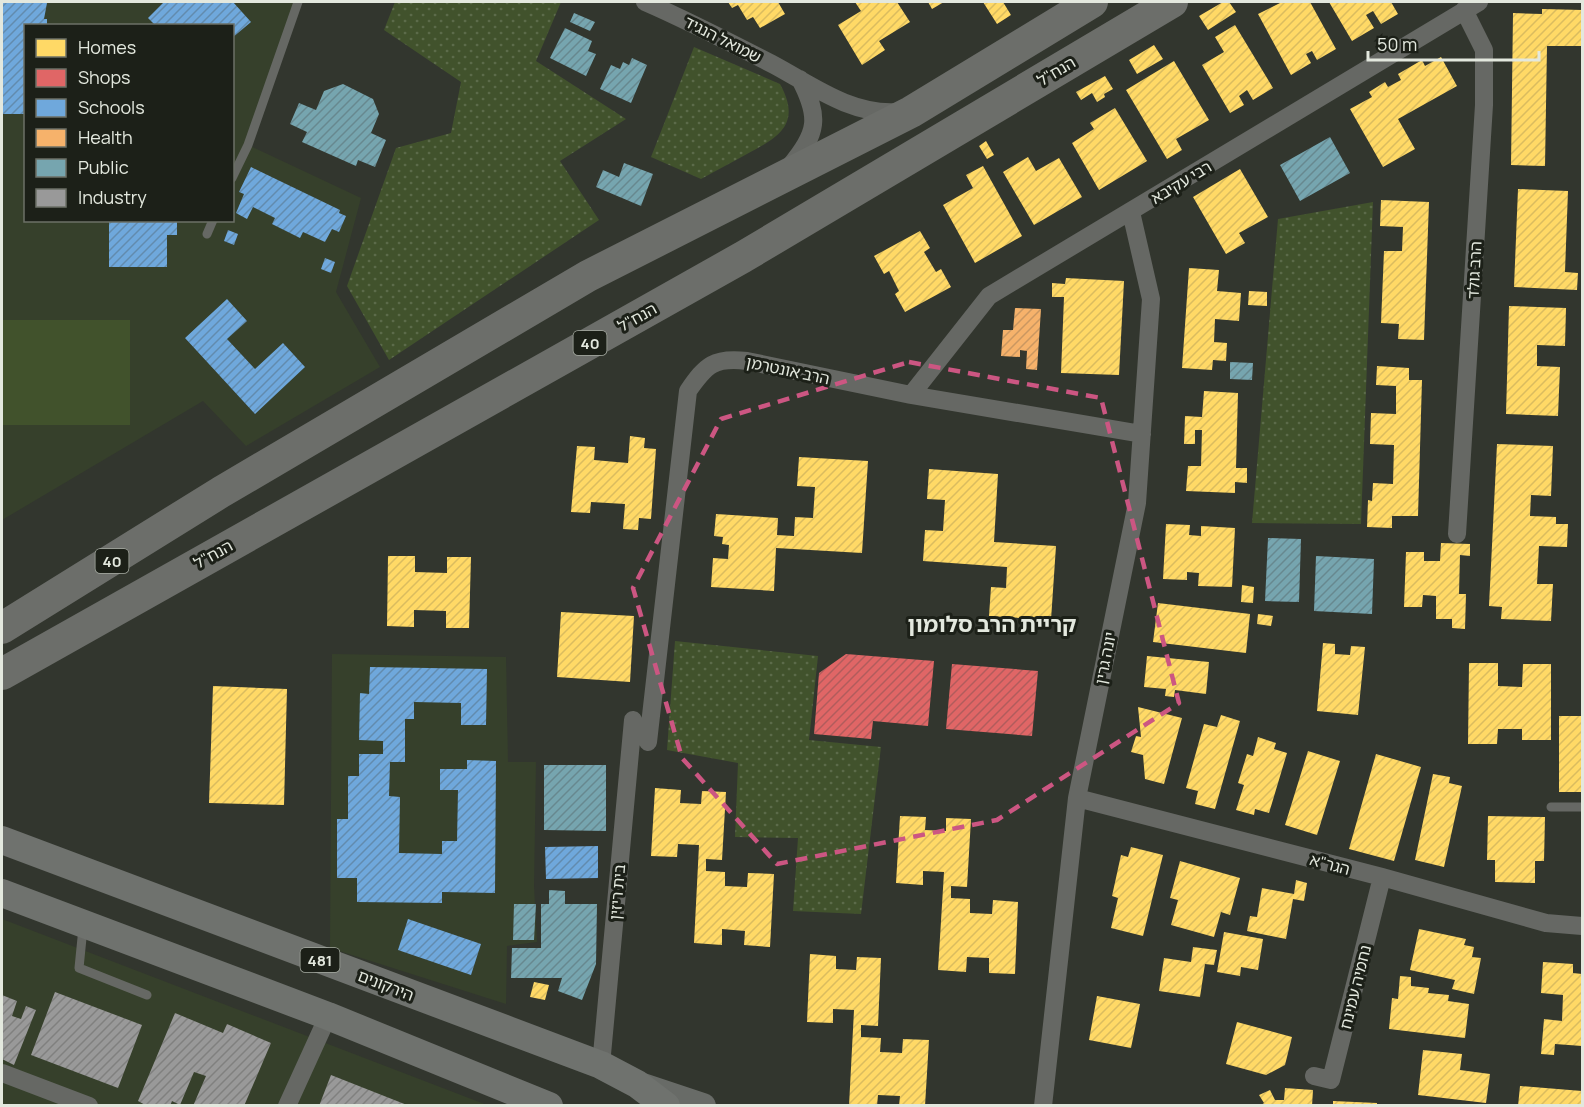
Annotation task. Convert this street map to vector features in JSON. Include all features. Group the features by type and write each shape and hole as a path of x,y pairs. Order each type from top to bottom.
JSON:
{"highway":[{"name":"40","path":"2,628 221,492 588,276 911,112 1092,2"},
{"name":"הנח\"ל","path":"2,674 744,257 1172,2"},
{"name":"40","path":"2,605 221,492"}],"main road":[{"name":"הירקונים","path":"2,840 601,1065 637,1084"},
{"path":"2,893 328,1016 549,1106"},
{"name":"481","path":"637,1084 666,1106"}],"street":[{"name":"שמואל הנגיד","path":"645,2 676,9 839,101 877,113 911,112"},
{"name":"רבי עקיבא","path":"911,395 989,296 1472,6"},
{"name":"הרב גולד","path":"1457,534 1484,105 1484,50 1472,6"},
{"path":"777,182 804,150 813,132 814,116 811,100 800,79"},
{"name":"יונה גרין","path":"1043,1106 1077,798 1137,503 1151,299 1131,212"},
{"name":"הרב אונטרמן","path":"648,742 688,391 703,369 725,358 747,361 911,395 1142,434"},
{"name":"בית ריזין","path":"601,1065 633,720"},
{"name":"הגר\"א","path":"1077,798 1546,923 1582,926"},
{"name":"נחמיה עמינח","path":"1314,1076 1331,1080 1383,878"},
{"path":"287,1106 328,1016"},
{"path":"2,1073 89,1106"},
{"name":"הירקונים","path":"637,1084 703,1106"}],"lane":[{"path":"234,174 248,145 298,2"},
{"path":"207,234 212,222"},
{"path":"1551,807 1582,807"},
{"path":"83,923 79,968 147,995"}],"highlighted area":[{"path":"909,362 1101,398 1179,703 997,820 777,864 682,758 633,588 721,419"}],"shaded area":[{"path":"2,2 298,2 248,145 361,198 336,292 380,367 246,446 203,401 2,520"},
{"path":"332,654 506,657 508,762 536,762 534,886 537,942 507,946 506,1004 330,948"},
{"path":"2,919 487,1105 2,1105"}],"green space":[{"path":"395,2 561,2 536,61 626,119 560,161 599,220 389,360 347,286 396,148 451,133 461,82 384,30"},
{"path":"694,47 780,84 789,109 784,128 769,142 701,179 651,157"},
{"path":"1373,202 1361,524 1252,523 1278,219"},
{"path":"2,320 130,320 130,425 2,425"},
{"path":"675,641 818,656 809,740 881,747 861,914 793,911 798,838 735,837 738,763 667,750"}],"building: Homes":[{"path":"728,2 778,2 785,14 760,28 753,17 747,20 738,5 732,8"},
{"path":"855,2 897,2 910,22 879,41 885,50 862,65 838,25 861,11"},
{"path":"928,2 944,2 932,9"},
{"path":"983,2 1003,2 1011,15 997,24"},
{"path":"1223,2 1229,2 1236,12 1208,30 1199,16"},
{"path":"1282,2 1310,2 1336,49 1317,60 1312,51 1306,54 1311,63 1291,75 1258,14"},
{"path":"1329,2 1391,2 1398,14 1381,24 1373,11 1366,15 1374,28 1352,41"},
{"path":"1542,9 1582,10 1582,46 1547,46 1545,166 1511,165 1513,13 1542,14"},
{"path":"1235,25 1273,88 1253,100 1247,90 1239,96 1244,105 1230,113 1202,65 1224,52 1215,37"},
{"path":"1154,45 1163,59 1137,74 1129,60"},
{"path":"1441,57 1457,86 1398,119 1415,149 1383,167 1350,109 1372,97 1369,92 1385,82 1388,87 1401,80 1398,74 1422,60 1425,66"},
{"path":"1174,61 1209,120 1176,139 1182,150 1167,159 1126,90"},
{"path":"1105,76 1113,89 1104,94 1105,97 1097,102 1092,93 1081,100 1076,92"},
{"path":"1115,108 1147,161 1099,190 1072,143 1094,129 1090,123"},
{"path":"986,141 994,155 987,159 979,146"},
{"path":"1028,157 1036,171 1059,158 1082,197 1034,225 1003,172"},
{"path":"983,166 1022,236 975,263 943,205 973,188 966,175"},
{"path":"1240,169 1268,217 1239,233 1245,243 1226,254 1193,197"},
{"path":"1518,189 1568,191 1565,272 1578,273 1577,290 1514,287"},
{"path":"1381,200 1429,202 1424,340 1398,339 1399,324 1381,323 1384,251 1402,251 1403,227 1380,226"},
{"path":"920,231 930,248 924,252 936,272 941,269 951,287 905,312 895,294 899,291 889,271 884,274 874,256"},
{"path":"1189,268 1219,270 1217,291 1241,293 1239,321 1215,319 1214,342 1227,343 1226,361 1213,360 1212,370 1182,368"},
{"path":"1066,278 1124,281 1119,375 1061,373 1064,297 1052,297 1052,283 1065,284"},
{"path":"1249,291 1267,292 1267,306 1248,305"},
{"path":"1509,306 1566,308 1565,346 1537,345 1537,366 1560,367 1558,416 1506,414"},
{"path":"1377,366 1409,368 1409,380 1422,380 1418,516 1392,516 1392,528 1367,527 1368,500 1372,501 1373,483 1393,484 1394,445 1370,444 1371,413 1396,414 1396,386 1376,385"},
{"path":"1204,391 1238,393 1236,468 1247,468 1247,483 1235,482 1235,493 1186,491 1188,466 1201,466 1202,430 1195,430 1195,444 1184,444 1185,416 1202,417"},
{"path":"630,436 645,438 644,448 656,449 651,519 639,518 638,530 623,529 625,504 591,502 590,513 571,512 577,446 595,447 594,460 628,463"},
{"path":"1497,444 1553,446 1551,496 1531,495 1530,516 1556,517 1556,524 1568,524 1567,547 1539,546 1537,584 1553,584 1551,621 1501,619 1502,607 1489,606"},
{"path":"799,457 868,461 862,553 776,548 774,591 711,587 713,558 728,559 729,545 722,544 723,537 714,536 716,514 778,518 777,535 794,536 795,517 813,518 815,487 797,486"},
{"path":"929,469 998,474 994,542 1056,546 1051,620 989,616 991,587 1006,588 1007,567 923,561 925,530 943,531 945,500 927,499"},
{"path":"1166,524 1190,525 1189,535 1201,536 1201,526 1235,528 1232,587 1198,586 1199,573 1187,572 1187,580 1163,579"},
{"path":"1441,543 1470,544 1470,556 1460,555 1459,594 1466,594 1465,629 1452,628 1452,619 1436,619 1436,596 1423,595 1422,607 1404,607 1406,552 1424,552 1424,561 1440,561"},
{"path":"388,556 415,556 415,572 447,573 447,557 471,557 469,628 446,628 446,611 414,610 414,627 387,626"},
{"path":"1242,585 1254,587 1253,603 1241,602"},
{"path":"1158,603 1250,614 1246,653 1153,642"},
{"path":"561,612 634,616 630,682 557,677"},
{"path":"1258,614 1273,616 1271,626 1257,624"},
{"path":"1323,643 1335,644 1335,654 1350,655 1351,646 1365,647 1358,715 1317,711"},
{"path":"1147,656 1209,662 1206,694 1175,690 1174,697 1165,696 1166,689 1144,687"},
{"path":"1469,663 1498,663 1498,686 1522,687 1523,664 1551,664 1551,740 1522,740 1522,729 1498,729 1497,744 1468,744"},
{"path":"213,686 287,689 284,805 209,803"},
{"path":"1138,707 1182,718 1164,784 1145,779 1143,755 1131,752 1136,736 1141,737"},
{"path":"1221,715 1240,721 1215,809 1195,804 1198,791 1186,788 1204,724 1217,727"},
{"path":"1559,716 1582,716 1582,792 1559,792"},
{"path":"1258,737 1276,743 1274,749 1287,753 1269,813 1255,809 1254,815 1236,810 1244,785 1238,783 1247,754 1253,756"},
{"path":"1308,751 1340,761 1317,835 1285,825"},
{"path":"1376,754 1421,767 1394,861 1349,849"},
{"path":"1433,774 1450,777 1449,783 1462,786 1444,867 1415,860"},
{"path":"655,788 681,790 680,803 701,804 702,791 726,792 722,860 706,859 706,871 725,872 725,886 747,887 748,873 774,874 770,947 744,945 745,931 722,929 722,945 694,943 699,845 678,844 677,857 651,856"},
{"path":"900,816 926,817 925,830 946,831 946,818 971,819 967,887 951,886 951,898 970,899 970,913 992,914 993,900 1018,902 1015,974 989,973 989,958 967,957 966,972 938,970 944,872 923,871 923,885 896,883"},
{"path":"1488,816 1545,817 1544,861 1535,861 1535,883 1495,882 1495,860 1487,860"},
{"path":"1131,847 1163,855 1143,936 1111,928 1118,898 1112,896 1121,855 1128,857"},
{"path":"1180,861 1240,878 1230,915 1221,912 1214,937 1171,925 1178,900 1170,898"},
{"path":"1296,880 1307,883 1304,901 1293,899 1286,939 1247,931 1250,916 1257,917 1262,888 1294,894"},
{"path":"1419,929 1466,939 1464,945 1474,947 1472,957 1481,958 1474,994 1452,989 1455,980 1410,970"},
{"path":"1224,932 1263,939 1258,970 1241,967 1240,976 1217,972"},
{"path":"1193,947 1217,950 1214,965 1205,964 1200,997 1159,991 1164,958 1191,962"},
{"path":"810,954 836,956 836,969 856,970 857,957 881,958 878,1026 861,1025 861,1037 881,1038 880,1052 902,1053 903,1039 929,1040 925,1106 899,1106 900,1096 878,1095 877,1106 849,1106 854,1010 833,1009 833,1023 807,1022"},
{"path":"1543,962 1573,964 1573,973 1582,974 1582,1046 1555,1044 1554,1055 1541,1054 1544,1019 1562,1021 1563,995 1541,993"},
{"path":"1400,976 1411,977 1411,986 1429,988 1428,993 1449,995 1448,1001 1469,1004 1465,1038 1389,1029 1392,998 1398,999"},
{"path":"534,982 549,985 545,1000 530,997"},
{"path":"1097,996 1140,1004 1131,1048 1089,1040"},
{"path":"1237,1022 1292,1037 1285,1065 1266,1075 1226,1064"},
{"path":"1423,1050 1462,1054 1460,1070 1490,1074 1486,1103 1418,1095"},
{"path":"1520,1086 1582,1091 1582,1106 1518,1106"},
{"path":"1285,1088 1313,1090 1312,1106 1260,1106 1264,1103 1259,1095 1270,1090 1275,1100 1284,1100"},
{"path":"1333,1101 1377,1103 1377,1106 1333,1106"}],"building: Shops":[{"path":"846,654 934,661 928,726 873,721 871,739 814,734 819,673"},
{"path":"952,664 1038,671 1032,736 946,729"}],"building: Schools":[{"path":"2,2 47,3 44,19 47,19 47,24 24,24 24,114 2,114"},
{"path":"164,2 233,2 251,22 234,36 234,24 154,24 148,18"},
{"path":"251,167 340,210 339,213 346,216 339,232 332,229 325,242 303,232 300,238 272,224 275,218 253,207 247,219 236,213 244,194 239,192"},
{"path":"109,222 177,222 177,235 167,235 167,267 109,267"},
{"path":"228,230 238,234 234,245 224,241"},
{"path":"325,258 335,262 331,273 321,269"},
{"path":"227,299 247,321 227,339 255,369 283,343 305,367 255,414 185,338"},
{"path":"370,667 487,669 486,725 461,725 461,703 414,702 414,719 405,719 405,762 390,762 389,796 400,797 399,853 442,854 442,841 457,841 458,790 440,790 440,769 467,769 467,760 496,761 495,893 442,892 442,903 357,902 357,878 337,878 337,819 348,819 348,776 359,776 359,754 383,754 383,741 359,740 360,693 369,694"},
{"path":"598,846 598,878 546,879 545,847"},
{"path":"408,919 481,944 471,975 398,950"}],"building: Health":[{"path":"1015,308 1041,309 1037,370 1026,369 1027,351 1020,350 1020,357 1001,356 1003,330 1013,330"}],"building: Public":[{"path":"574,13 595,22 590,31 570,22"},
{"path":"565,28 592,41 588,51 596,54 586,76 550,58"},
{"path":"632,58 647,65 631,103 600,89 611,65 620,69 623,62 629,65"},
{"path":"343,84 373,99 379,114 371,133 386,140 375,167 358,160 356,166 302,142 307,132 290,124 299,103 316,110 324,91"},
{"path":"1330,137 1350,173 1300,201 1280,165"},
{"path":"624,163 653,174 641,206 596,187 603,170 619,177"},
{"path":"1230,362 1253,363 1252,380 1230,379"},
{"path":"1268,538 1301,539 1299,602 1265,601"},
{"path":"1316,556 1374,559 1372,614 1314,611"},
{"path":"544,765 606,765 606,831 544,830"},
{"path":"549,890 565,891 565,904 597,904 596,964 582,1000 558,991 562,978 511,978 512,948 541,948 541,904 549,904"},
{"path":"514,904 536,904 534,940 513,940"}],"building: Industry":[{"path":"55,992 142,1025 118,1088 31,1055"},
{"path":"2,995 17,1001 12,1016 21,1019 26,1006 36,1010 14,1065 2,1059"},
{"path":"175,1013 223,1033 227,1024 271,1043 244,1106 193,1106 206,1076 194,1072 180,1105 172,1101 170,1106 147,1106 138,1101"},
{"path":"331,1075 407,1105 407,1106 319,1106"}],"district":[{"name":"קריית הרב סלומון","path":"992,624"}]}
